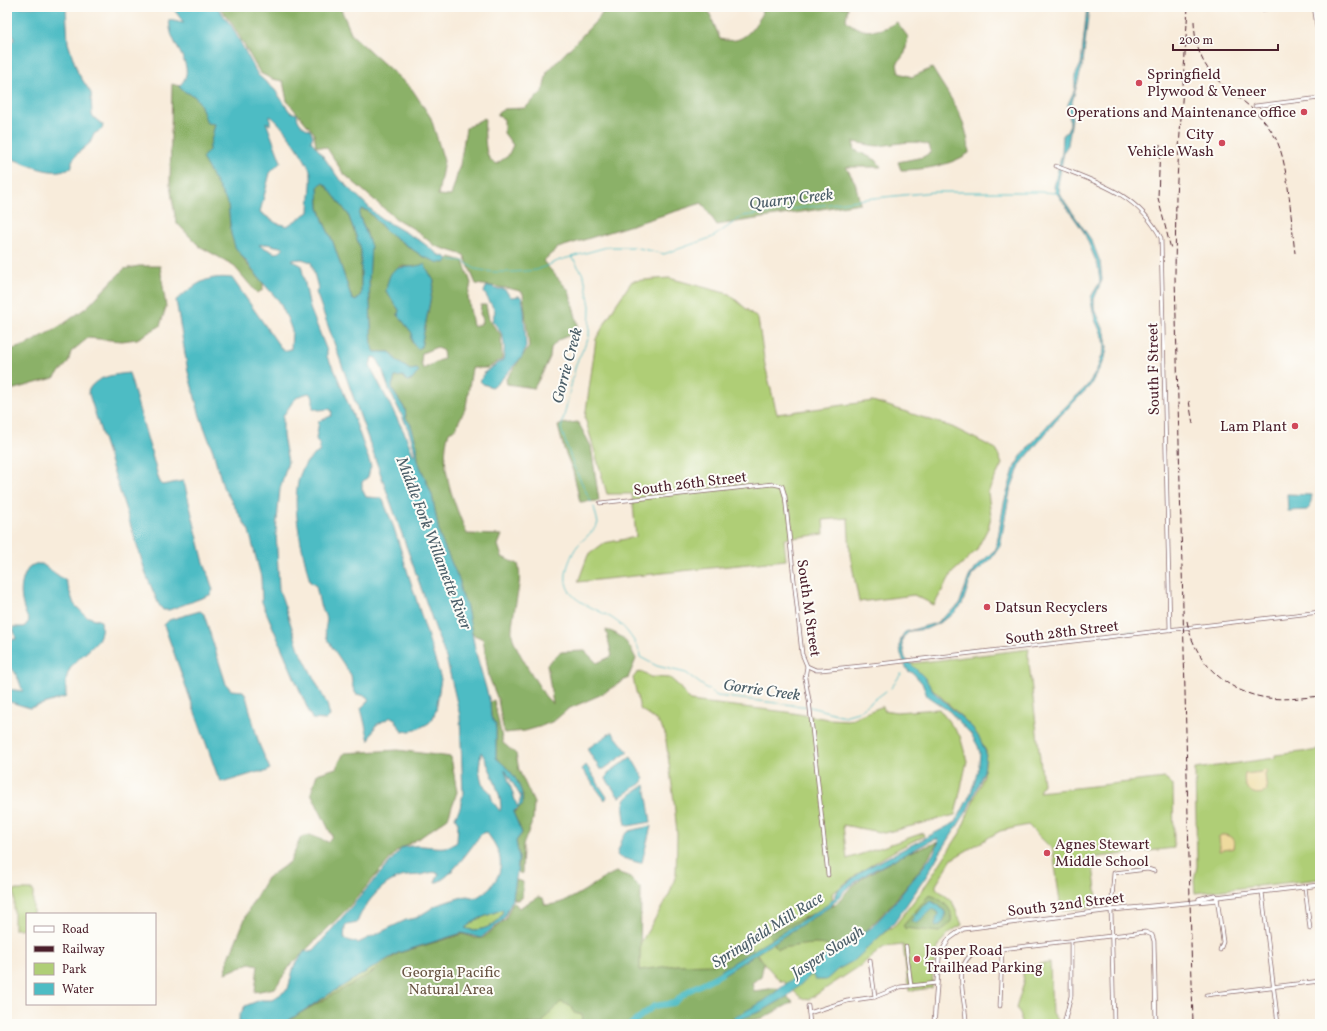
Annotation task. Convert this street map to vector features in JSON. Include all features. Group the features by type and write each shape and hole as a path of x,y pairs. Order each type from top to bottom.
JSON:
{"main road":[{"path":"1315,7 1320,43"}],"street":[{"path":"1251,10 1291,7"},
{"path":"1255,106 1320,98"},
{"name":"South F Street","path":"1056,166 1110,187 1121,193 1149,219 1161,238 1170,630"},
{"name":"South 26th Street","path":"600,503 773,484 782,486"},
{"name":"South M Street","path":"782,486 785,496 802,654 807,666 805,678 809,700 828,875"},
{"name":"South 28th Street","path":"807,666 816,670 821,670 913,661 1320,612"},
{"path":"1114,1024 1111,910 1114,873 1148,869 1154,871"},
{"name":"South 32nd Street","path":"937,983 939,956 949,939 963,929 970,927 1190,902 1215,895 1217,897 1320,885"},
{"path":"1305,887 1310,929"},
{"path":"1262,892 1278,1024"},
{"path":"1217,897 1222,942 1220,950"},
{"path":"966,1024 962,997 963,965 968,956 976,952 1145,932 1152,935 1154,941 1156,1024"},
{"path":"1064,1024 1072,996 1071,941"},
{"path":"906,946 911,986"},
{"path":"1000,1006 1002,949"},
{"path":"870,960 875,997"},
{"path":"1206,996 1320,981"},
{"path":"809,1013 847,1001 875,997 894,989 937,983 934,1024"},
{"path":"808,1006 810,1024"}],"green space":[{"path":"219,7 340,7 352,35 412,89 431,118 444,161 438,195 451,196 460,165 466,128 484,118 486,146 491,161 496,164 508,156 513,145 504,133 504,119 498,116 498,113 504,109 525,108 543,91 547,72 599,18 606,7 707,7 720,39 728,40 740,39 750,32 762,15 761,7 848,7 846,20 858,28 871,31 884,28 897,22 908,37 905,53 897,64 899,73 912,77 932,68 951,98 961,119 968,141 969,153 945,164 918,169 901,170 898,162 923,157 931,152 929,145 911,142 873,146 853,142 855,150 876,160 881,167 846,167 855,182 860,203 717,225 702,203 558,248 543,261 569,291 578,325 570,335 558,340 551,348 550,357 534,388 507,384 506,379 529,347 523,293 509,288 476,284 464,255 435,246 417,231 395,218 343,173 327,148 316,146 314,133 287,101 283,81 272,79 260,73 231,22"},
{"path":"172,84 179,86 184,91 194,96 201,105 207,122 215,124 209,150 208,169 213,174 228,204 231,234 246,263 263,283 263,290 257,293 233,265 199,246 176,222 170,185"},
{"path":"322,183 325,184 348,214 361,250 361,294 356,301 352,299 333,242 324,223 319,207 318,187"},
{"path":"361,209 368,211 386,231 422,256 445,263 450,257 463,261 471,283 468,297 473,326 481,324 483,319 480,314 481,305 486,305 489,320 501,335 502,359 488,368 472,368 466,407 455,429 449,432 445,458 446,471 457,510 467,534 502,535 498,545 502,557 518,564 519,580 512,625 513,640 545,696 553,704 547,664 561,652 585,651 597,663 612,656 606,630 617,634 625,640 636,659 628,678 600,695 568,709 554,721 539,727 525,731 504,733 498,700 489,677 483,639 472,634 466,603 460,591 460,582 440,537 432,495 418,461 417,446 411,425 406,418 405,409 393,391 392,386 395,377 403,376 407,381 412,380 417,369 410,370 397,361 390,352 375,352 372,347 369,281 370,261 367,234 359,215","holes":["400,266 416,267 434,281 421,347 418,349 412,342 412,333 398,315 399,310 386,291","437,347 443,351 444,358 423,369 421,362 422,353"]},
{"path":"139,266 160,266 166,307 160,326 137,339 122,341 88,338 71,352 68,363 54,378 7,391 7,351 26,345 62,325 87,307 124,269"},
{"path":"669,278 729,294 758,319 765,365 777,414 873,401 952,427 996,449 1002,464 988,492 991,517 988,528 976,551 952,573 934,605 914,595 859,602 850,555 848,518 823,520 824,534 784,539 786,560 578,582 588,555 604,543 636,537 632,494 607,494 585,418 596,339 615,306 632,281"},
{"path":"578,422 591,446 599,501 580,502 573,471 564,449 558,426"},
{"name":"Georgia Pacific Natural Area","path":"1029,649 1028,655 1043,784 1039,792 1165,778 1173,785 1174,848 1092,858 1098,906 1061,910 1053,850 1028,825 1000,831 952,859 936,885 936,888 952,901 962,925 945,937 940,944 933,968 932,988 909,991 903,945 884,947 860,966 808,1000 800,997 783,981 780,981 762,961 759,955 652,1024 283,1024 398,953 462,933 493,960 640,944 669,895 676,875 677,834 665,733 657,721 640,709 633,678 637,673 641,672 650,677 670,678 678,685 690,701 787,712 828,719 848,720 883,706 884,710 896,712 939,709 960,736 967,761 955,815 884,833 843,825 847,859 923,833 924,836 876,862 853,877 832,894 838,943 877,938 896,924 924,888 960,833 984,775 986,751 972,727 907,664"},
{"path":"494,700 503,743 516,754 519,770 534,803 533,820 523,845 522,874 518,872 519,858 516,841 522,833 513,812 518,810 523,795 511,772 496,758 496,725 491,717 490,702"},
{"path":"398,750 451,757 457,792 448,818 421,837 397,851 348,908 290,966 275,988 255,992 258,965 250,963 226,973 228,960 249,909 267,878 290,862 301,837 310,835 328,842 332,836 311,793 317,774 336,768 344,753"},
{"path":"1320,750 1320,879 1195,893 1194,880 1197,866 1195,769 1275,758 1275,755"},
{"path":"938,842 932,853 894,902 864,933 851,943 840,949 834,949 826,945 814,944 777,949 767,932 835,905 850,888 865,876 905,854"},
{"name":"Georgia Pacific Natural Area","path":"616,872 628,876 641,889 640,970 676,965 715,964 750,947 764,962 761,976 752,983 754,991 776,988 793,1002 763,1018 728,1024 669,1024 662,1022 661,1024 575,1024 583,1020 582,1015 574,1013 572,1007 561,1002 548,1014 542,1024 288,1024 295,1016 371,973 399,953 463,934 475,938 483,938 505,920 513,901 519,908 538,897 543,898 545,905 555,904 573,897"},
{"path":"516,880 523,882 522,898 518,900 515,900 513,896"},
{"path":"14,890 33,890 33,913 26,913 26,929 14,929"},
{"path":"929,895 937,898 945,904 951,912 952,917 950,923 939,932 905,928 903,926","holes":["934,902 943,909 946,915 939,926 938,913 933,909 912,921 926,903"]},
{"path":"503,909 502,915 498,920 488,927 476,930 465,928 476,920"},
{"path":"1050,963 1052,1013 1060,1024 1021,1024 1021,1016 1016,1008 1024,983 1022,966"}],"sand":[{"path":"1264,770 1267,772 1265,774 1267,791 1258,794 1253,793 1245,784 1245,774 1262,772"},
{"path":"1221,835 1227,835 1232,838 1234,848 1219,851 1219,837"}],"water":[{"path":"7,7 66,7 68,43 78,73 91,93 92,116 103,125 102,129 94,134 90,143 78,153 72,161 72,167 64,170 49,171 33,167 10,158 7,155 7,40 10,42 14,40 13,34 9,31 7,32"},
{"name":"Middle Fork Willamette River","path":"172,7 217,7 231,25 258,75 275,90 290,112 297,114 300,124 310,130 313,136 311,141 337,176 379,217 422,242 439,255 446,257 448,260 445,263 436,262 422,256 386,231 368,211 361,209 359,215 371,246 369,281 372,347 375,352 390,352 397,361 410,370 417,369 419,371 412,380 407,381 403,376 395,377 392,386 393,391 405,409 406,418 411,425 417,446 418,461 432,495 440,537 460,582 460,591 466,603 476,653 490,702 491,717 496,725 496,758 507,767 515,778 521,790 523,804 513,812 522,833 516,841 519,858 513,898 503,920 481,938 462,933 398,953 283,1024 239,1024 239,1016 245,1006 260,1000 272,1000 288,989 294,966 304,952 314,950 402,848 410,846 445,847 457,842 458,823 455,817 460,808 463,794 460,716 447,661 316,292 318,288 311,262 302,259 291,260 301,265 310,308 327,351 327,357 335,371 354,418 371,466 368,477 362,482 362,489 366,497 381,498 383,500 394,528 441,679 436,710 433,718 429,723 416,730 402,732 395,719 391,717 376,725 369,741 361,708 369,700 366,696 356,694 353,688 351,675 328,641 325,631 327,619 320,605 316,586 310,582 302,550 296,512 296,493 300,476 307,462 319,452 320,446 316,439 319,421 331,416 332,412 330,409 319,410 313,408 313,397 309,393 301,395 294,400 283,416 283,436 288,462 280,489 276,531 279,589 299,649 327,704 330,716 326,720 312,719 262,602 261,577 249,531 223,487 213,451 200,416 188,372 176,300 196,285 208,279 223,277 232,278 283,351 291,349 292,331 279,301 235,247 231,234 228,204 202,158 209,150 215,124 207,123 201,105 197,99 182,90 179,86 184,80 186,68 185,62 171,34 169,20 184,23","holes":["270,116 275,119 300,152 311,174 309,212 287,226 276,223 260,212 270,173 281,162 266,122 270,125","322,183 325,184 348,214 361,250 361,294 356,301 352,299 333,242 319,208 318,187","267,244 284,248 280,252 275,253 259,245","372,357 376,358 382,369 389,389 408,429 415,455 413,454 405,434 370,366","481,752 498,791 501,806 500,811 493,802 490,792 482,784 479,769","505,770 521,797 517,806","486,832 498,851 500,860 498,876 493,884 476,898 467,896 437,905 416,918 406,920 358,943 344,939 345,927 347,925 357,923 363,910 372,897 384,886 402,877 432,872 439,873 435,882 440,881 453,870 481,834","503,909 502,915 494,924 476,930 465,928 476,920"]},
{"path":"1087,7 1089,7 1083,63 1072,102 1073,111 1068,145 1064,151 1058,184 1061,196 1092,241 1100,262 1102,280 1094,299 1094,307 1105,333 1107,347 1105,358 1090,386 1059,417 1020,465 1010,491 1000,546 991,559 972,575 962,605 952,615 937,624 926,629 910,631 903,637 902,644 905,658 924,677 935,693 972,727 980,739 986,753 984,771 967,811 927,875 894,923 855,960 837,970 826,980 815,980 812,974 788,996 764,1010 731,1023 731,1019 764,1001 818,959 843,949 871,928 895,902 934,853 939,841 937,839 933,840 868,873 846,889 831,906 715,980 712,976 827,905 835,897 838,890 865,869 956,822 970,795 975,781 979,765 980,753 978,746 971,734 949,711 927,696 922,683 913,673 908,671 900,652 900,641 905,632 936,623 959,605 969,577 975,568 996,549 1004,503 1015,466 1022,455 1052,420 1087,386 1096,372 1105,347 1104,339 1095,320 1091,301 1091,297 1100,282 1098,266 1084,232 1054,187 1062,153 1063,134 1067,132 1070,124 1068,104 1075,89 1075,76 1081,64"},
{"path":"424,264 434,281 421,347 418,349 412,342 412,333 398,315 399,310 386,291 388,281 394,270"},
{"path":"492,286 495,289 504,289 511,297 520,296 522,298 526,347 522,357 498,383 492,387 483,384 480,381 485,372 503,360 504,343 502,334 492,321 495,311 484,292 486,287"},
{"path":"129,373 159,480 162,485 183,481 185,486 203,559 213,590 210,595 169,610 163,610 159,605 147,577 88,391 91,386 100,379"},
{"path":"1287,494 1312,495 1310,507 1307,510 1288,511"},
{"path":"42,564 66,581 74,604 86,616 101,621 101,630 100,637 96,643 80,657 68,672 66,697 30,708 7,701 7,689 23,691 15,673 7,666 7,640 16,639 13,627 24,627 29,621 21,593 23,579 26,573 30,566"},
{"path":"200,611 204,614 226,684 231,690 243,691 246,696 259,744 270,769 266,772 258,772 225,782 221,781 218,777 164,625 169,620"},
{"path":"612,732 628,752 604,769 600,769 587,749"},
{"path":"631,757 644,779 643,782 620,797 606,779 608,773"},
{"path":"586,765 607,797 605,800 582,769"},
{"path":"645,785 651,822 628,826 626,825 624,809 625,800"},
{"path":"651,826 642,862 640,863 619,857 617,855 622,840 627,833 636,829"},
{"path":"931,901 945,912 944,919 940,925 936,927 935,925 938,913 933,909 917,923 911,921 920,909"}],"waterway":[{"name":"Quarry Creek","path":"448,260 463,261 475,269 492,272 537,270 560,260 607,247 634,247 664,254 713,237 743,216 865,199 933,192 1057,193"},
{"name":"Gorrie Creek","path":"572,257 584,276 590,306 589,337 576,364 561,429 574,467 591,502"},
{"name":"Gorrie Creek","path":"594,507 598,523 573,553 567,570 566,583 570,592 577,599 620,624 631,636 639,651 640,657 657,666 686,673 717,696 810,707 844,716 858,712 886,691"},
{"path":"1120,633 1134,631"},
{"path":"1102,635 1110,634"},
{"path":"1069,638 1074,638"},
{"path":"1047,641 1054,640"},
{"path":"969,650 980,649"},
{"path":"891,688 901,674"},
{"name":"Springfield Mill Race","path":"631,1024 654,1006 674,1003 688,991 721,974"},
{"name":"Jasper Slough","path":"724,1024 726,1021 732,1021"}],"railway":[{"path":"1188,7 1176,196 1175,276 1193,1024"},
{"path":"1194,21 1197,44 1204,62 1213,75 1264,121 1275,137 1280,148 1289,193 1295,253"},
{"path":"1160,144 1158,198 1171,249"},
{"path":"1189,401 1193,424"},
{"path":"1187,621 1197,650 1205,662 1215,673 1239,690 1253,695 1274,699 1320,696"}],"place":[{"name":"Springfield Plywood & Veneer","path":"1139,83"},
{"name":"Operations and Maintenance office","path":"1304,112"},
{"name":"City Vehicle Wash","path":"1222,143"},
{"name":"Lam Plant","path":"1295,426"},
{"name":"Datsun Recyclers","path":"987,607"},
{"name":"Agnes Stewart Middle School","path":"1047,853"},
{"name":"Jasper Road Trailhead Parking","path":"917,959"}]}
